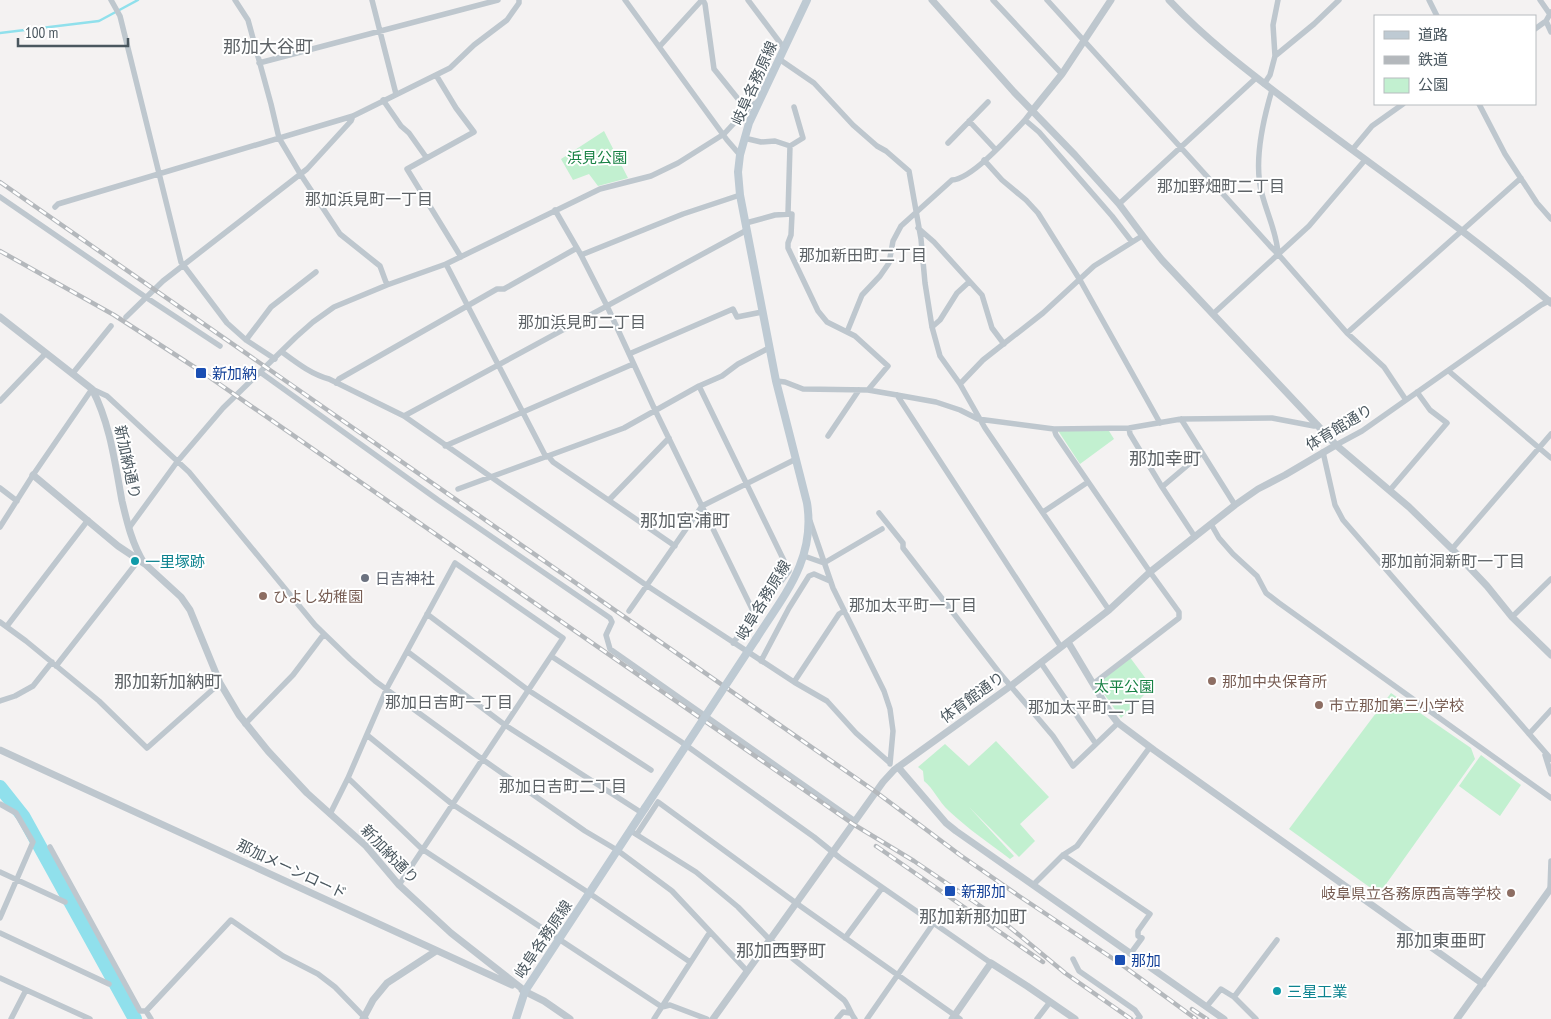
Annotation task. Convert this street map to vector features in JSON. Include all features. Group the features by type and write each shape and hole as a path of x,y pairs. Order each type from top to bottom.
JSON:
{"main road":[{"name":"岐阜各務原線","path":"516,1019 525,991 617,850 634,832 644,811 792,583 804,556 809,519 769,348 740,195 738,172 744,138 758,102 807,0"}],"street":[{"path":"234,0 248,20 272,104 279,138 340,234 380,266 387,285"},
{"path":"372,0 396,94"},
{"path":"259,63 498,0"},
{"path":"55,208 58,204 353,116 450,68 474,45 502,24 519,0"},
{"path":"625,0 740,154"},
{"path":"660,46 703,0 714,69 747,110"},
{"path":"748,0 784,48"},
{"path":"932,0 1119,204 1162,260 1214,313 1336,445 1390,490 1452,550 1487,586 1512,617 1551,655"},
{"path":"993,0 1062,74"},
{"path":"1047,0 1278,254 1347,333 1384,367 1406,400"},
{"path":"1169,0 1192,24 1256,78 1462,231 1550,301 1540,305 1449,370 1450,373 1551,458"},
{"path":"1264,84 1270,75 1275,56 1273,25 1278,0"},
{"path":"1275,56 1314,24 1339,0"},
{"path":"1429,0 1436,15"},
{"path":"1536,28 1546,22 1550,12 1540,0"},
{"path":"847,332 862,295 880,276 888,263 896,234 915,212 952,180 958,180 966,176 1026,120 1062,74 1107,2"},
{"path":"113,3 120,16 183,267 227,323 246,340 274,359"},
{"path":"1546,22 1551,32"},
{"path":"780,59 813,82 853,125 909,171 932,327 940,356 960,384 978,419 1109,610 1150,572 1211,524 1224,543 1256,576 1266,593 1551,798"},
{"path":"436,75 456,108 474,132 407,169 444,226 461,257"},
{"path":"1119,204 1256,78"},
{"path":"1272,90 1262,127 1259,167 1261,192 1278,241 1278,254"},
{"path":"383,100 400,126 409,133 426,157"},
{"path":"128,528 177,462 228,403 313,322 334,307 387,285 446,264 600,189 651,176 678,163 724,134 747,110 758,102"},
{"path":"948,143 988,102"},
{"path":"1352,150 1372,126 1402,105"},
{"path":"1480,105 1505,154 1537,203 1551,219"},
{"path":"790,146 803,138 794,107"},
{"path":"126,317 159,285 301,174 351,121 353,116"},
{"path":"1026,120 1039,132 1112,216 1132,242"},
{"path":"969,121 996,150"},
{"path":"744,138 761,142 775,141 790,146"},
{"path":"788,214 790,146"},
{"path":"984,160 1002,180 1038,213 1080,280 1160,423"},
{"path":"1214,313 1308,226 1365,160"},
{"path":"1347,333 1521,178"},
{"path":"581,255 682,214 740,195"},
{"path":"0,197 146,298 220,346"},
{"path":"555,210 607,306 655,410 755,615"},
{"path":"404,416 498,363 553,336 607,306 746,226 775,215 788,214 792,214 788,248 818,311 827,322 863,343 888,366 868,390"},
{"path":"918,228 934,242 982,296 992,328 1004,344"},
{"path":"960,384 983,360 1043,313 1094,266 1142,236"},
{"path":"336,383 339,379 496,289 504,289 577,248"},
{"path":"446,264 548,457 675,546"},
{"path":"246,340 271,307 316,272"},
{"path":"932,327 940,320 957,293 970,282"},
{"path":"629,354 733,309 737,317 762,312"},
{"path":"0,317 46,353 0,401"},
{"path":"73,373 111,326"},
{"path":"458,489 624,428 699,386 722,376 738,364 769,348"},
{"path":"282,352 306,369 404,416 646,586 826,701 856,733 896,768 946,823 1224,1019"},
{"name":"新加納通り","path":"46,353 92,389 100,404 108,428 128,528 142,563"},
{"path":"445,446 633,364"},
{"name":"体育館通り","path":"1211,524 1258,489 1362,431 1449,370"},
{"path":"260,372 438,500 610,618 612,622 606,635 610,648 856,821"},
{"path":"776,381 785,382 803,389 868,390 897,395 936,402 960,410 978,419 1054,429 1129,428 1181,419 1272,418 1314,426 1318,425"},
{"path":"699,386 788,571 733,643"},
{"path":"0,527 92,389 107,396 189,472 324,634 369,675 482,759 585,831 617,850 672,891 747,971"},
{"path":"828,436 859,390"},
{"path":"1390,490 1447,423 1430,410 1417,392"},
{"path":"897,395 1061,648"},
{"path":"1181,419 1235,505"},
{"path":"1129,428 1130,434 1162,487 1195,537"},
{"path":"1054,429 1056,435 1088,482 1180,612 1178,618 1093,684"},
{"path":"1452,550 1551,434"},
{"path":"609,500 670,438"},
{"path":"1162,487 1202,452"},
{"path":"1323,452 1336,505 1343,520 1551,759"},
{"path":"629,611 702,506 796,459"},
{"path":"0,622 99,701 147,748 220,683 190,610 181,597 33,475"},
{"path":"1042,512 1088,482"},
{"path":"0,488 17,501"},
{"path":"879,512 903,543 903,548 998,671 1012,685 1053,736 1073,766 1118,723"},
{"path":"809,519 830,581 884,691 890,709 893,731 890,763"},
{"path":"7,626 88,520"},
{"path":"804,556 824,563 882,529"},
{"path":"0,701 15,696 33,686 142,563"},
{"path":"330,814 368,734 387,688 455,563 563,638 399,885"},
{"path":"761,661 789,608 809,576 814,574 830,581"},
{"path":"1512,617 1551,579"},
{"name":"体育館通り","path":"713,1019 883,782 896,768 1012,685 1109,610"},
{"path":"794,682 839,614 844,612"},
{"path":"427,614 528,690 651,770"},
{"path":"245,724 294,674 324,634"},
{"path":"1068,642 1118,723 1482,984"},
{"path":"408,652 505,724 644,811"},
{"path":"551,656 680,741 933,924 1075,1019"},
{"path":"1041,662 1096,744"},
{"name":"新加納通り","path":"220,683 245,724 281,765 330,814 366,846 399,885 451,933 525,991"},
{"path":"1530,734 1551,710"},
{"path":"368,734 452,804 589,893 690,962"},
{"path":"1033,885 1063,855 1077,846 1150,747"},
{"path":"1542,748 1551,774"},
{"name":"那加メーンロード","path":"0,750 525,991 544,1001 570,1019"},
{"path":"348,778 422,849 662,1007 670,1005 707,1019"},
{"path":"855,1019 844,1000 770,940 738,907 696,872 634,832 658,802 796,903 898,974 956,1018 991,963"},
{"path":"0,804 16,813 33,842 0,918"},
{"path":"50,847 140,1011 146,1011 231,920 283,956 318,974 335,986 364,1018 373,1000 387,983 436,951"},
{"path":"1063,855 1150,914 1138,931 1138,936 1142,938 1131,953"},
{"path":"1457,1019 1551,888 1551,861"},
{"path":"0,872 65,902"},
{"path":"845,938 882,888"},
{"path":"867,1019 933,924"},
{"path":"654,1019 710,932"},
{"path":"0,933 109,984"},
{"path":"1234,998 1277,940"},
{"path":"1073,959 1079,971 1134,1010 1140,1017 1138,1019"},
{"path":"0,978 90,1019"},
{"path":"1207,1006 1221,989 1234,998 1256,1019"},
{"path":"11,1019 26,990"},
{"path":"1037,1019 1050,1002"},
{"path":"146,1011 150,1019"},
{"path":"837,1019 843,1012 850,1013"}],"green space":[{"name":"浜見公園","path":"604,131 628,178 598,186 589,174 573,180 561,159"},
{"path":"1057,429 1109,431 1114,439 1080,464"},
{"name":"太平公園","path":"1129,656 1152,687 1121,718 1095,681"},
{"path":"1391,693 1471,748 1475,759 1379,894 1289,829"},
{"path":"996,741 1049,797 1020,824 1035,841 1019,857 969,807 1014,856 1010,859 971,830 942,804 924,781 923,771 918,767 945,744 969,766"},
{"path":"1481,755 1521,785 1500,816 1459,786"}],"waterway":[{"path":"0,33 99,21 138,0"},
{"path":"0,787 23,816 135,1019"}],"railway":[{"path":"0,182 876,792 960,855 1118,962 1196,1019"},
{"path":"0,251 114,315 202,372 853,824 914,861 1001,920 1065,973 1131,1019"},
{"path":"876,846 1043,962"},
{"path":"1192,1009 1207,1019"}],"place":[{"name":"新加納","path":"201,373"},
{"name":"一里塚跡","path":"135,561"},
{"name":"日吉神社","path":"365,578"},
{"name":"ひよし幼稚園","path":"263,596"},
{"name":"那加中央保育所","path":"1212,681"},
{"name":"市立那加第三小学校","path":"1319,705"},
{"name":"新那加","path":"950,891"},
{"name":"岐阜県立各務原西高等学校","path":"1511,893"},
{"name":"那加","path":"1120,960"},
{"name":"三星工業","path":"1277,991"}],"district":[{"name":"那加大谷町","path":"268,46"},
{"name":"那加野畑町二丁目","path":"1221,186"},
{"name":"那加浜見町一丁目","path":"369,199"},
{"name":"那加新田町二丁目","path":"863,255"},
{"name":"那加浜見町二丁目","path":"582,322"},
{"name":"那加幸町","path":"1165,458"},
{"name":"那加宮浦町","path":"685,520"},
{"name":"那加前洞新町一丁目","path":"1453,561"},
{"name":"那加太平町一丁目","path":"913,605"},
{"name":"那加新加納町","path":"168,681"},
{"name":"那加日吉町一丁目","path":"449,702"},
{"name":"那加太平町二丁目","path":"1092,707"},
{"name":"那加日吉町二丁目","path":"563,786"},
{"name":"那加新那加町","path":"973,916"},
{"name":"那加東亜町","path":"1441,940"},
{"name":"那加西野町","path":"781,950"}]}
